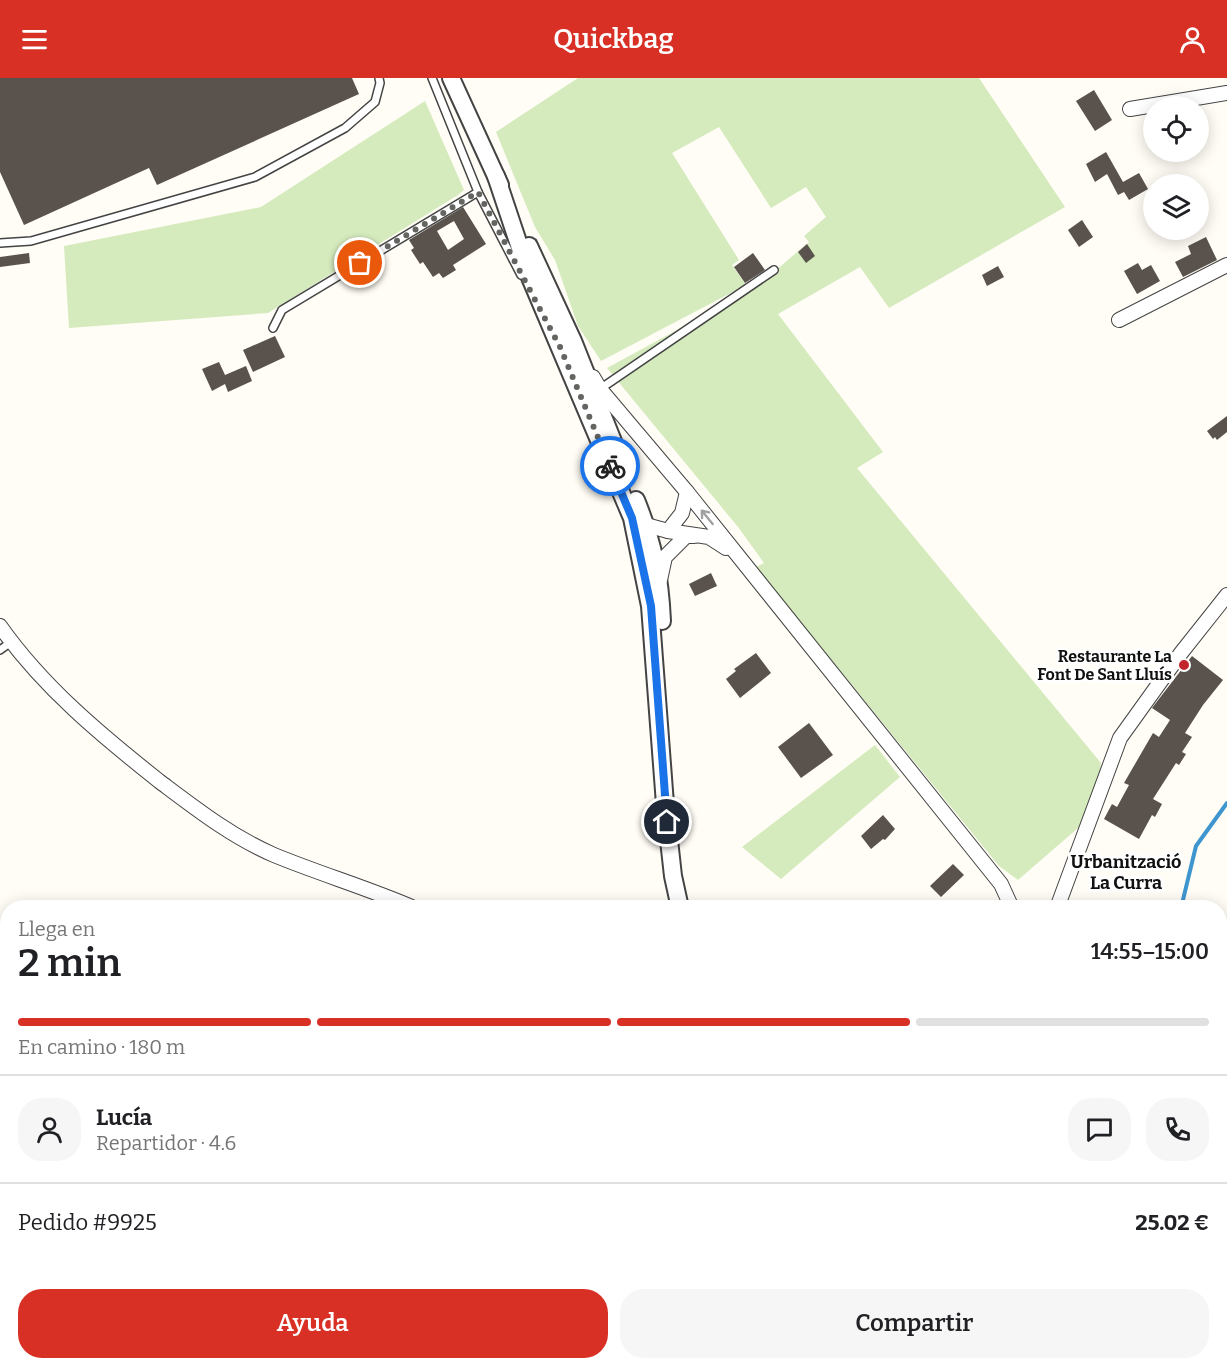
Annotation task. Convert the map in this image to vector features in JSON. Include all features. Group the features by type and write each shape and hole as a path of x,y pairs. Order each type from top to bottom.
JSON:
{"street":[{"path":"451,78 496,177 566,344 639,522 660,580"},
{"path":"1130,109 1227,93"},
{"path":"1119,320 1227,265"},
{"path":"566,344 1001,884 1008,900"},
{"path":"668,531 682,513 687,492"},
{"path":"639,522 668,531 709,537 744,563"},
{"path":"639,522 651,606 663,775 673,876 678,900"},
{"path":"663,775 664,674 660,580 665,557 673,547 686,536 697,535"},
{"path":"1060,900 1120,738 1181,653 1227,595"},
{"path":"0,626 6,646 121,751 193,807 272,854 393,900"}],"lane":[{"path":"0,243 31,241 255,177 345,128 375,102 380,83 379,78"},
{"path":"432,78 478,192 566,344"},
{"path":"273,328 282,310 478,192"},
{"path":"600,389 774,270"}],"green space":[{"path":"578,78 979,78 1065,207 889,308 860,267 778,314 883,452 857,468 1101,763 1098,787 1085,822 1018,880 999,866 756,567 764,563 738,527 607,368 756,287 809,242 804,236 826,217 806,187 771,208 719,127 672,153 739,260 732,265 746,285 601,361 578,326 555,260 535,227 496,132"},
{"path":"425,101 464,190 458,195 268,313 69,328 64,246 261,207"},
{"path":"875,745 900,777 781,879 742,847"}],"building":[{"path":"0,78 352,78 359,94 157,185 149,168 24,225 0,172"},
{"path":"1094,90 1112,120 1095,131 1076,101"},
{"path":"1106,152 1123,182 1139,173 1143,180 1143,192 1129,200 1124,192 1118,195 1107,174 1095,182 1086,164"},
{"path":"463,207 486,244 453,265 456,270 443,278 439,273 433,277 423,262 420,264 411,250 414,248 409,240","holes":["454,221 464,239 448,250 437,231"]},
{"path":"1082,220 1093,237 1079,247 1068,230"},
{"path":"1200,240 1207,240 1217,260 1183,277 1175,262 1191,254 1188,246"},
{"path":"807,244 815,256 806,263 798,252"},
{"path":"29,253 30,263 0,267 0,257"},
{"path":"753,253 765,270 745,283 734,267"},
{"path":"1138,263 1142,270 1151,265 1160,281 1137,294 1124,271"},
{"path":"998,266 1004,277 987,286 982,275"},
{"path":"275,336 285,357 253,372 243,350"},
{"path":"219,362 225,375 246,366 252,381 228,392 225,384 212,391 202,369"},
{"path":"1227,416 1227,432 1217,440 1215,437 1213,439 1207,431"},
{"path":"711,573 717,586 695,596 689,584"},
{"path":"756,653 771,673 740,698 726,679 736,671 734,669"},
{"path":"1192,656 1223,680 1185,733 1192,737 1182,752 1186,754 1179,765 1176,763 1153,799 1162,804 1155,817 1152,815 1139,839 1104,819 1112,804 1117,807 1129,785 1124,783 1153,733 1159,737 1170,720 1152,708"},
{"path":"809,723 833,755 801,778 778,747"},
{"path":"883,815 895,829 885,840 883,839 871,849 861,836"},
{"path":"953,864 964,875 941,897 930,886"}],"waterway":[{"path":"1183,900 1196,846 1227,803"}],"way so far":[{"path":"360,263 478,192 560,347 610,466"}],"place":[{"name":"Restaurante La Font De Sant Lluís","path":"1184,665"}],"district":[{"name":"Urbanització La Curra","path":"1126,872"}],"route":[{"path":"610,466 632,518 651,606 667,822"}]}
